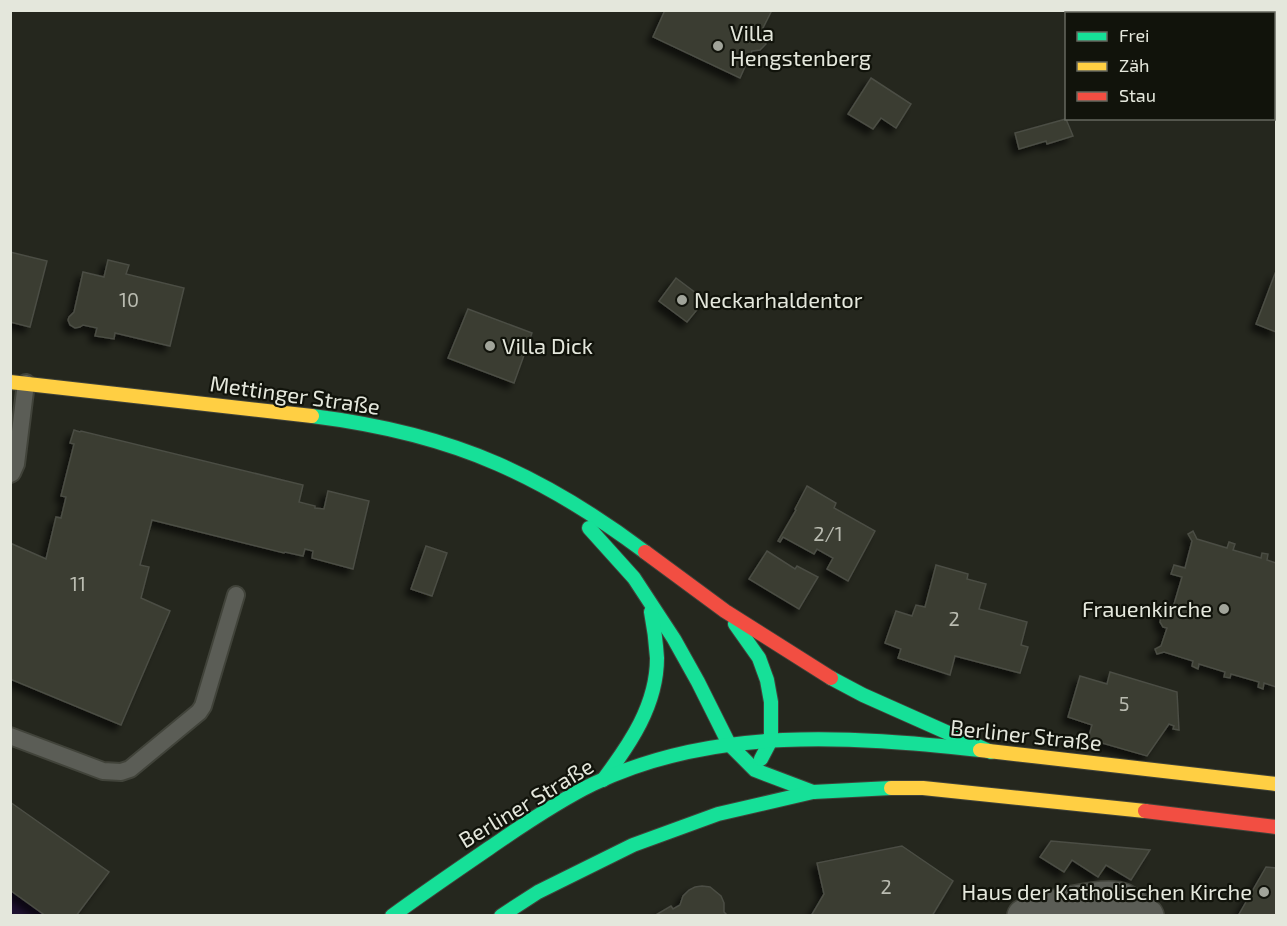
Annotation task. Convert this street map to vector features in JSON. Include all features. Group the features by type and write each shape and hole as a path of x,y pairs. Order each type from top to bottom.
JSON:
{"main road":[{"name":"Mettinger Straße","path":"18,382 378,426 462,450 525,477 562,497 633,543 725,611 838,682 991,752"},
{"name":"Mettinger Straße","path":"562,497 634,578 648,598 698,682 729,744"},
{"name":"Mettinger Straße","path":"603,780 638,732 653,691 657,651 654,622 648,598"},
{"name":"Mettinger Straße","path":"725,611 759,658 767,680 771,702 771,740"},
{"name":"Berliner Straße","path":"393,915 538,816 603,780 646,764 729,744 809,738 876,740 1276,784"},
{"path":"752,775 771,740"},
{"path":"729,744 752,775 813,792"},
{"path":"501,915 538,892 633,845 718,814 813,792 872,788 923,788 1276,827"},
{"path":"718,814 733,797"}],"street":[{"path":"1034,912 1094,899 1134,907"}],"lane":[{"path":"10,474 16,464 18,382"},
{"path":"10,736 103,771 121,772 130,769 199,712 203,706 236,595"}],"shaded area":[{"path":"11,890 46,915 11,915"}],"building":[{"name":"Villa Hengstenberg","path":"665,10 772,10 763,28 767,35 766,44 760,50 752,51 740,78 653,37"},
{"path":"1141,10 1158,10 1160,12 1140,12"},
{"path":"871,78 911,104 896,128 881,118 873,129 848,114"},
{"path":"1065,119 1073,136 1019,149 1015,133"},
{"path":"10,252 47,261 30,327 10,322"},
{"path":"108,260 129,265 126,274 184,288 170,346 115,333 114,339 95,336 97,328 83,325 75,328 70,325 68,320 74,312 83,272 104,277"},
{"path":"1276,271 1276,332 1256,324"},
{"name":"Neckarhaldentor","path":"676,278 705,300 687,322 659,301"},
{"name":"Villa Dick","path":"468,309 532,333 514,383 448,358"},
{"path":"74,430 303,485 299,502 315,506 315,508 324,509 328,491 369,501 353,569 312,558 313,551 305,549 303,556 284,553 152,520 140,565 149,567 141,598 170,611 121,725 10,679 10,543 46,559 56,517 61,518 66,497 61,496 74,444 70,443"},
{"path":"807,486 836,503 834,508 875,531 848,581 827,569 833,558 817,549 814,554 783,537 780,542 778,541"},
{"name":"Frauenkirche","path":"1193,531 1197,539 1227,548 1229,542 1235,544 1233,550 1261,558 1262,553 1268,554 1267,560 1276,563 1276,687 1264,683 1263,689 1258,687 1259,682 1231,674 1230,678 1224,677 1225,672 1199,664 1198,669 1192,666 1193,661 1164,652 1157,654 1155,649 1161,646 1167,628 1163,627 1160,622 1161,616 1158,615 1160,608 1172,611 1182,577 1171,574 1174,565 1185,568 1192,541 1188,534"},
{"path":"426,546 447,553 432,596 411,589"},
{"path":"767,551 795,569 797,566 818,577 799,609 749,579"},
{"path":"936,565 968,574 967,579 986,584 979,609 1027,622 1021,645 1028,647 1020,673 955,656 950,675 898,658 901,649 885,643 896,611 912,616 916,605 925,607"},
{"path":"1110,672 1177,692 1179,730 1173,729 1174,726 1169,724 1147,756 1088,739 1092,725 1068,717 1080,676 1107,684"},
{"path":"10,802 109,872 76,916 46,916 10,890"},
{"path":"1051,841 1150,850 1131,880 1106,865 1098,877 1072,860 1064,872 1040,857"},
{"path":"902,846 953,881 932,916 811,916 824,894 817,863"},
{"name":"Haus der Katholischen Kirche","path":"1266,867 1276,868 1276,916 1238,916"},
{"path":"702,886 710,887 721,896 724,912 728,916 654,916 671,906 673,909 680,905 683,896 689,890"}],"traffic: fast":[{"path":"312,416 407,433 476,455 555,493 592,515 645,552"},
{"path":"589,528 634,578 674,639 729,744 755,770 813,792"},
{"path":"603,780 632,738 652,692 657,658 651,612"},
{"path":"735,624 759,658 767,680 771,702 771,740 761,759"},
{"path":"831,678 863,695 991,752"},
{"path":"392,916 547,810 593,784 639,765 686,752 734,744 783,740 882,741 980,750"},
{"path":"501,916 538,892 633,845 718,814 813,792 891,788"}],"traffic: slow":[{"path":"10,382 312,416"},
{"path":"980,750 1276,784"},
{"path":"891,788 923,788 1145,811"}],"traffic: jam":[{"path":"645,552 725,611 831,678"},
{"path":"1145,811 1276,827"}],"place":[{"name":"Villa Hengstenberg","path":"718,46"},
{"name":"Neckarhaldentor","path":"682,300"},
{"name":"Villa Dick","path":"490,346"},
{"name":"Frauenkirche","path":"1224,609"},
{"name":"Haus der Katholischen Kirche","path":"1264,892"}]}
